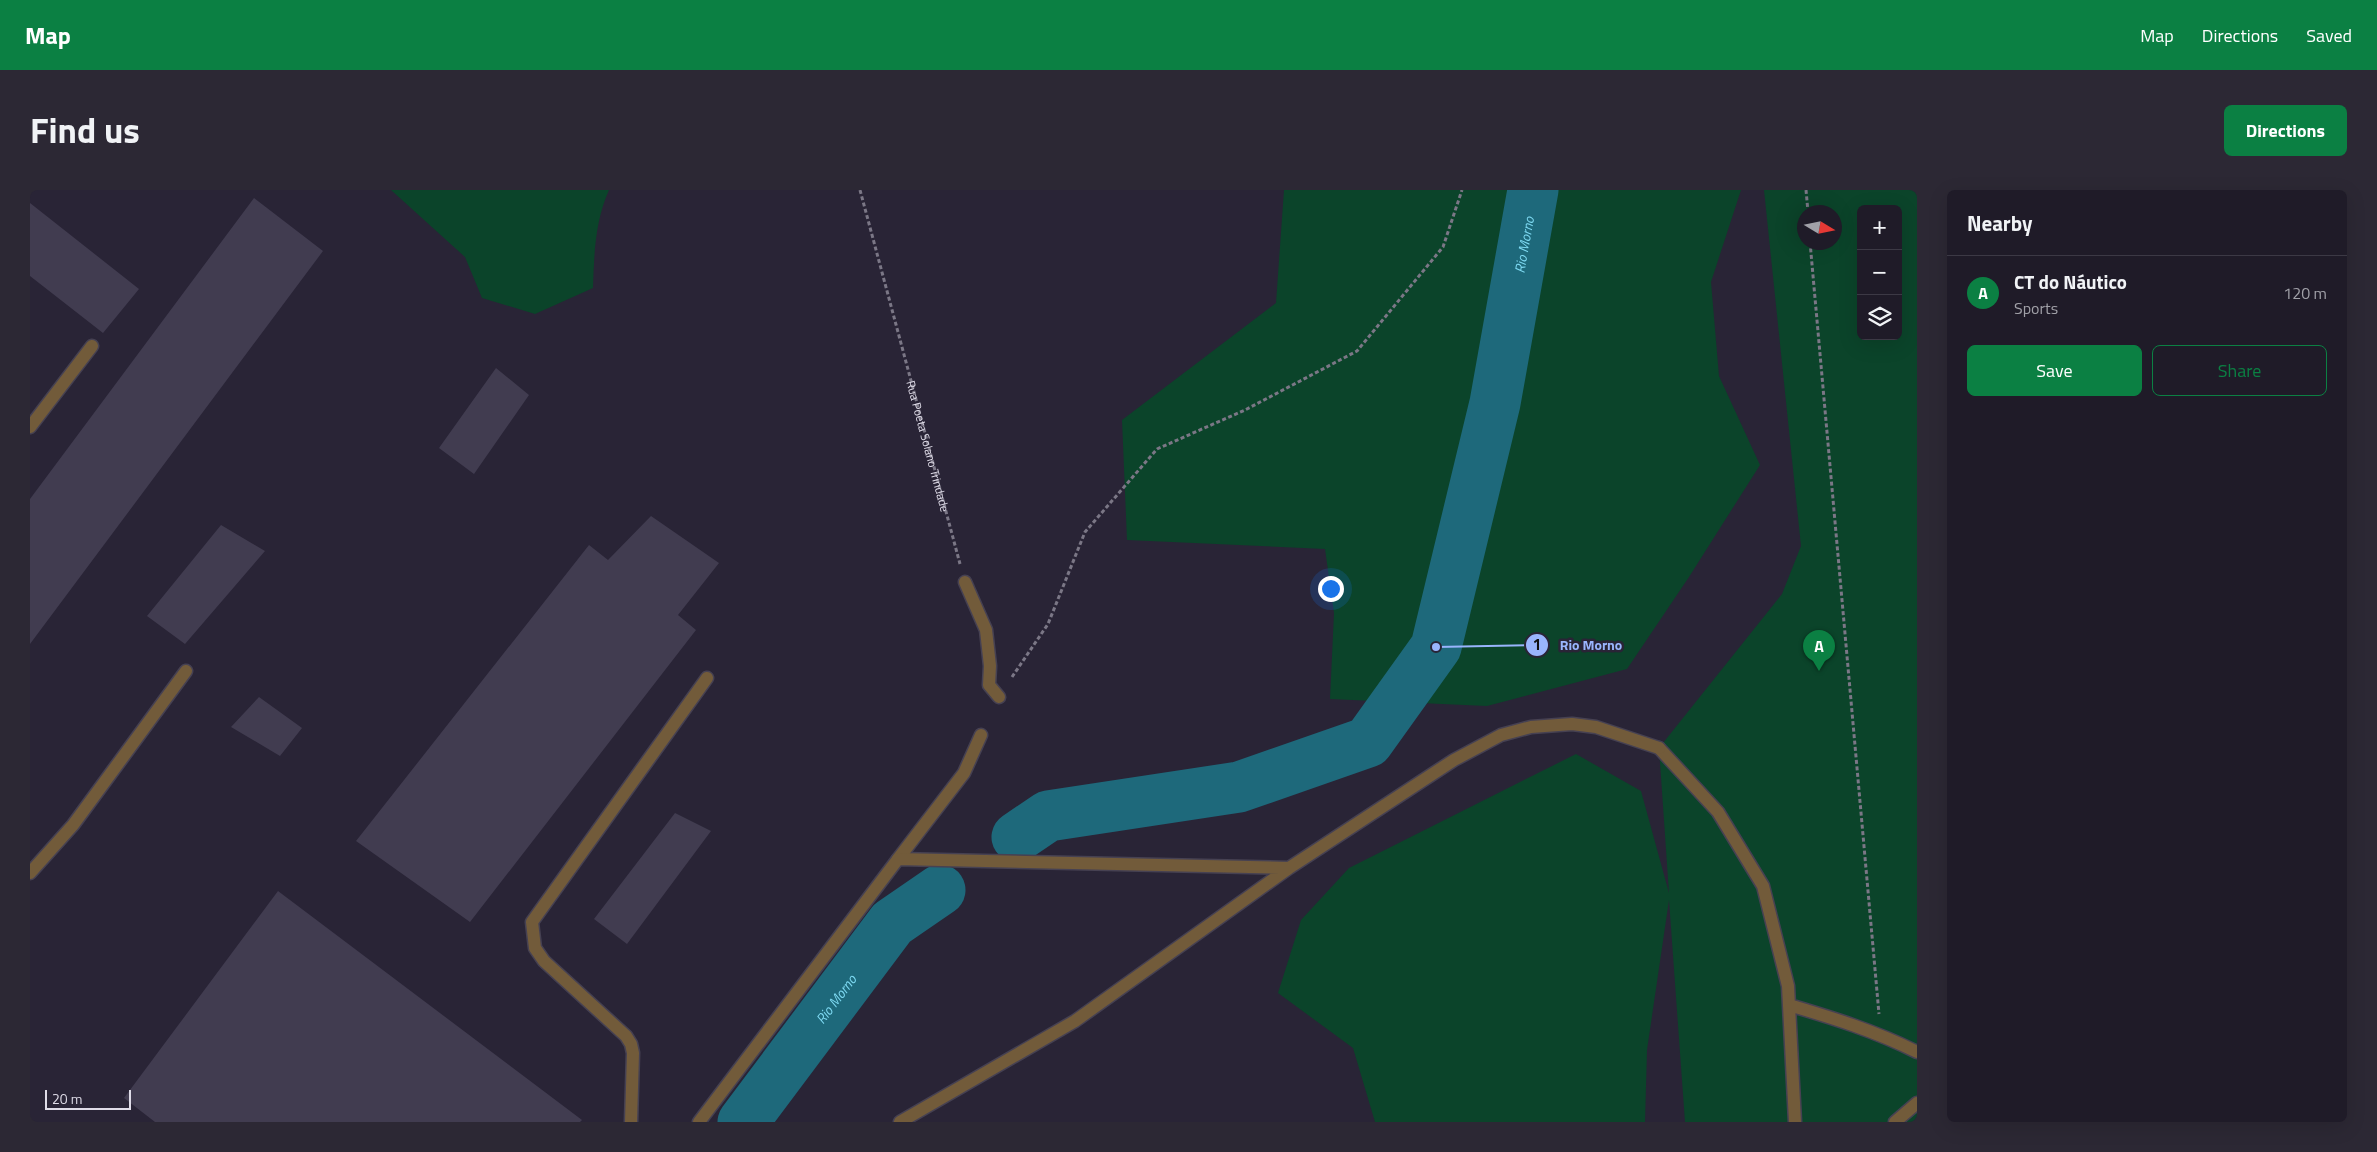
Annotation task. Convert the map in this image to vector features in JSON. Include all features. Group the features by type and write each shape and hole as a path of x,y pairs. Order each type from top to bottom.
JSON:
{"street":[{"path":"30,427 92,346"},
{"path":"965,582 986,630 990,666 989,685 999,697"},
{"path":"30,873 73,825 186,671"},
{"path":"631,1122 633,1053 631,1044 626,1036 544,961 535,948 532,922 707,678"},
{"path":"900,1122 1075,1021 1289,868 1454,760 1501,735 1531,727 1572,724 1596,726 1659,748 1718,812 1763,886 1788,986 1795,1122"},
{"path":"699,1122 964,773 981,735"},
{"path":"898,859 937,862 1289,868"},
{"path":"1788,1005 1849,1022 1881,1034 1917,1052"},
{"path":"1895,1122 1917,1103"}],"path":[{"name":"Rua Poeta Solano Trindade","path":"860,190 965,582"},
{"path":"999,697 1048,624 1085,532 1157,448 1245,410 1357,351 1443,248 1462,190"},
{"path":"1806,190 1807,205"},
{"path":"1811,250 1881,1034"}],"green space":[{"path":"391,190 609,190 598,226 593,288 535,314 482,298 465,257"},
{"path":"1284,190 1741,190 1711,282 1719,376 1760,465 1689,577 1627,669 1487,706 1330,699 1334,613 1325,549 1127,540 1122,420 1276,303"},
{"path":"1764,190 1917,190 1917,1122 1685,1122 1669,900 1647,1050 1645,1122 1375,1122 1353,1048 1278,993 1301,920 1349,868 1576,754 1641,791 1669,893 1659,748 1782,594 1801,546"}],"building":[{"path":"254,198 323,251 30,644 30,499"},
{"path":"30,203 139,289 103,333 30,276"},
{"path":"496,368 529,395 474,474 439,448"},
{"path":"651,516 719,563 678,615 696,630 470,922 356,841 589,545 608,560"},
{"path":"221,525 265,551 185,644 147,616"},
{"path":"259,697 302,728 280,756 231,727"},
{"path":"675,813 711,831 627,944 594,919"},
{"path":"278,891 582,1120 580,1122 155,1122 124,1098"}],"waterway":[{"name":"Rio Morno","path":"1017,837 1048,816 1239,787 1368,742 1436,647 1495,403 1533,190"},
{"name":"Rio Morno","path":"743,1122 892,923 940,890"}],"place":[{"name":"Rio Morno","path":"1436,647"},
{"name":"CT do Náutico","path":"1819,671"}]}
